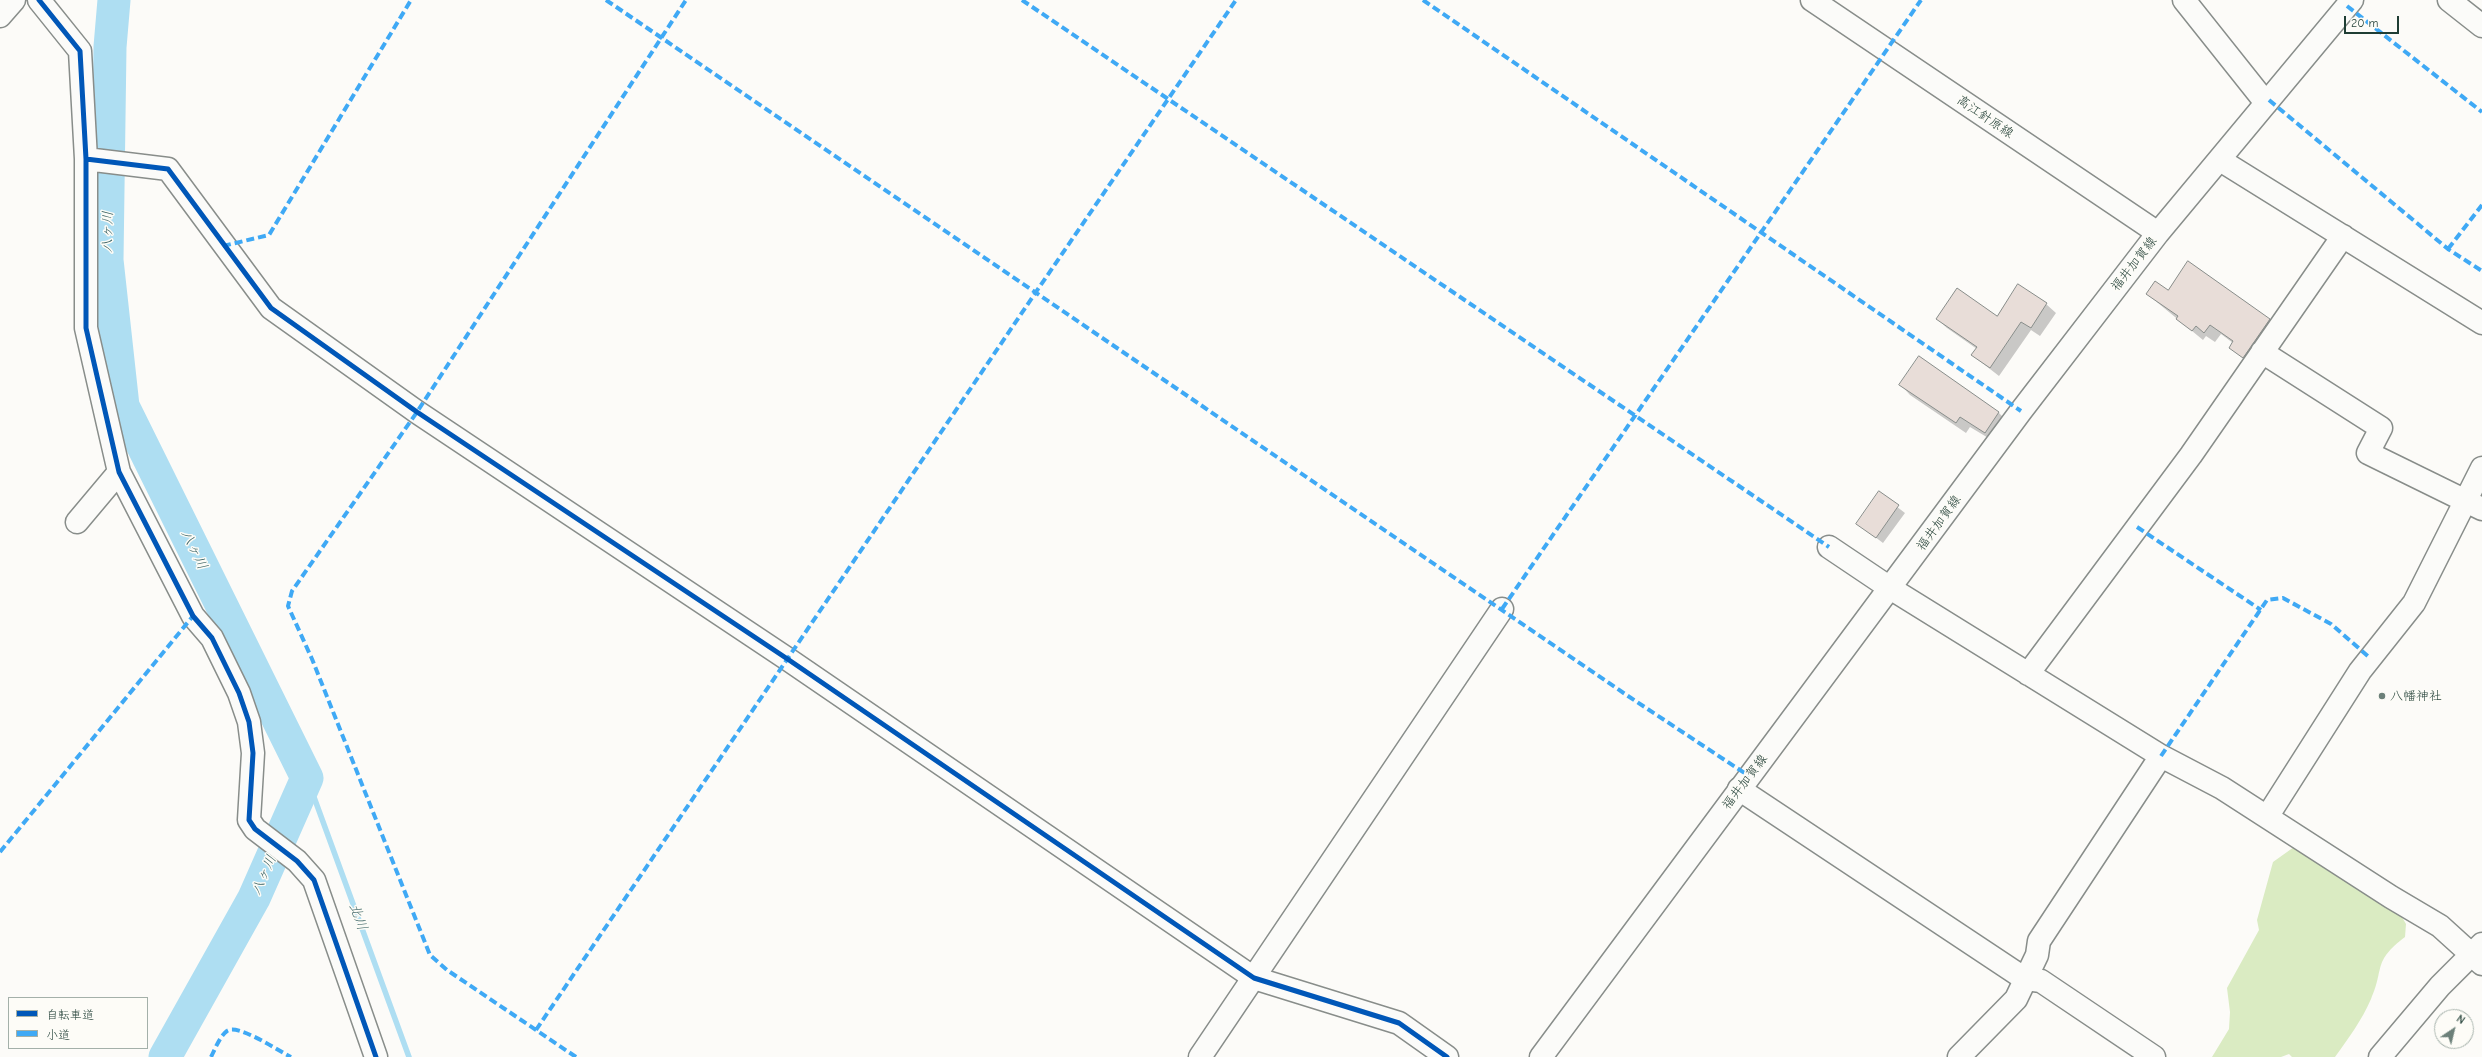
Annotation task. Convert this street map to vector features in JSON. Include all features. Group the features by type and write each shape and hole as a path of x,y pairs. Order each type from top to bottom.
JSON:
{"street":[{"path":"0,16 14,0"},
{"path":"39,0 80,51 91,159 86,328 120,472 193,616 212,638 239,693 249,722 253,753 249,820 255,829 297,861 314,880 376,1057"},
{"name":"高江針原線","path":"1812,0 2158,233"},
{"path":"2184,0 2266,103"},
{"name":"福井加賀線","path":"1541,1057 2021,410 2158,233 2352,0"},
{"path":"2449,0 2482,26"},
{"path":"91,159 168,169 271,308 417,412 795,664 1254,978 1399,1023 1447,1057"},
{"path":"2220,160 2482,323"},
{"path":"2028,674 2186,461 2343,236"},
{"path":"2262,352 2381,428 2368,453 2473,505"},
{"path":"2267,817 2360,671 2414,603 2473,505 2482,468"},
{"path":"77,522 120,472"},
{"path":"1829,547 1890,588 2161,756 2222,788 2440,926 2479,954 2440,986 2380,1057"},
{"path":"1200,1057 1502,609"},
{"path":"1959,1057 2016,999 2037,955 2039,942 2161,756"},
{"path":"1739,789 2026,979 2041,981 2154,1057"}],"green space":[{"path":"2294,847 2399,912 2406,924 2405,937 2383,959 2375,988 2367,1007 2335,1057 2292,1057 2289,1054 2281,1057 2212,1057 2229,1029 2230,1012 2227,988 2259,930 2257,920 2273,862"}],"building":[{"path":"2188,261 2270,319 2243,358 2229,348 2233,341 2210,325 2204,333 2196,326 2192,331 2176,319 2178,316 2146,294 2155,281 2168,290"},
{"path":"2018,284 2047,303 2031,328 2021,322 1990,368 1971,355 1977,347 1936,319 1957,288 1997,316"},
{"path":"1919,356 1999,412 1985,433 1960,417 1956,423 1899,385"},
{"path":"1879,491 1899,505 1876,538 1856,524"}],"waterway":[{"name":"八ヶ川","path":"114,0 110,47 107,260 123,406 307,778 254,898 165,1057"},
{"name":"北川","path":"307,778 409,1057"}],"marked path":[{"path":"223,246 269,235 411,0"},
{"path":"606,0 1628,696 1749,776"},
{"path":"576,1057 447,970 430,955 312,659 288,606 292,591 417,412 686,0"},
{"path":"1022,0 1829,547"},
{"path":"536,1030 1036,292 1236,0"},
{"path":"1423,0 2021,411"},
{"path":"1502,609 1921,0"},
{"path":"2347,6 2482,112"},
{"path":"2269,100 2448,249 2482,271"},
{"path":"2448,249 2482,205"},
{"path":"2137,527 2261,610"},
{"path":"2161,756 2267,600 2283,598 2331,624 2370,658"},
{"path":"0,852 193,616"},
{"path":"211,1057 222,1036 227,1031 232,1030 248,1034 291,1057"}],"cycle path":[{"path":"39,0 80,51 86,159 86,328 119,472 193,616 212,638 239,693 249,722 253,753 249,820 255,829 297,861 314,880 376,1057"},
{"path":"86,159 168,169 271,308 417,412 789,660 1254,978 1399,1023 1447,1057"}],"place":[{"name":"八幡神社","path":"2382,696"}]}
